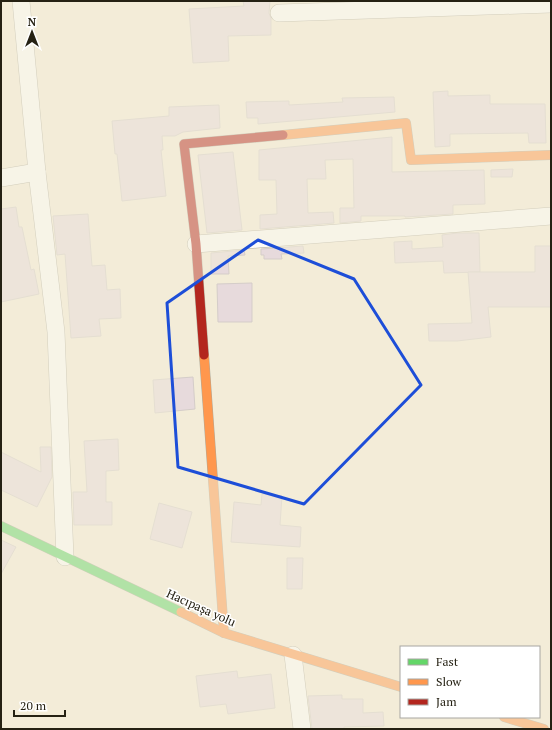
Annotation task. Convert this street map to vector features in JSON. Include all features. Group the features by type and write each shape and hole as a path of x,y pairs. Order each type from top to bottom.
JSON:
{"street":[{"path":"21,1 37,172 56,332 65,557"},
{"path":"279,13 551,4"},
{"path":"224,633 196,244 184,144 406,123 410,160 551,154"},
{"path":"1,178 37,172"},
{"path":"196,244 551,216"},
{"name":"Hacıpaşa yolu","path":"1,526 224,633 400,687"},
{"path":"292,655 302,729"},
{"path":"507,718 544,729"}],"highlighted area":[{"path":"258,240 354,279 421,385 304,504 178,467 167,303"}],"building":[{"path":"243,1 270,1 269,13 271,18 271,35 228,36 229,61 193,63 189,9 244,6"},
{"path":"448,91 448,96 490,95 490,104 545,104 546,143 529,143 528,133 450,134 450,146 435,147 433,92"},
{"path":"394,97 395,112 258,124 258,118 247,118 246,102 289,101 289,105 343,102 342,98"},
{"path":"219,105 220,128 183,132 175,136 162,136 163,150 161,150 166,196 122,201 112,121 169,116 169,107"},
{"path":"392,137 392,172 484,170 485,204 453,205 453,214 405,217 361,216 361,221 340,223 340,208 354,208 353,159 325,160 326,179 307,179 308,213 333,212 334,223 260,229 260,215 277,214 276,180 259,180 259,150"},
{"path":"233,152 242,230 207,233 198,155"},
{"path":"513,169 512,177 491,177 491,170"},
{"path":"16,207 19,227 22,227 31,270 34,269 39,294 1,302 1,209"},
{"path":"88,214 92,266 105,265 107,290 120,289 121,318 99,319 101,336 71,338 65,254 57,255 53,216"},
{"path":"479,233 480,272 444,273 443,261 395,263 394,242 412,241 412,249 443,247 442,235"},
{"path":"303,246 304,253 281,254 282,259 264,259 264,255 261,255 261,249"},
{"path":"535,246 551,246 551,307 488,307 491,337 457,341 429,341 428,324 472,323 468,272 535,272"},
{"path":"244,250 245,255 228,256 229,274 211,274 211,253"},
{"path":"252,283 252,322 218,322 217,284"},
{"path":"193,377 195,409 155,413 153,380"},
{"path":"118,439 119,470 106,471 106,502 112,502 112,525 74,525 73,492 87,492 84,441"},
{"path":"40,447 51,447 52,477 37,507 1,490 1,452 41,472"},
{"path":"262,494 282,496 280,525 301,527 300,547 231,542 234,502 261,505"},
{"path":"159,503 192,512 182,548 150,539"},
{"path":"1,540 16,547 1,574"},
{"path":"287,558 303,558 302,589 287,589"},
{"path":"237,671 238,678 271,674 275,708 228,714 226,704 200,707 196,676"},
{"path":"342,695 342,699 363,699 363,713 383,712 384,726 344,727 344,729 312,729 308,696"}],"traffic: fast":[{"path":"1,526 181,612"}],"traffic: slow":[{"path":"283,135 406,123 411,160 551,155"},
{"path":"204,355 224,633"},
{"path":"181,612 224,633 400,687"},
{"path":"507,718 544,729"}],"traffic: jam":[{"path":"204,355 196,244 184,144 283,135"}]}
